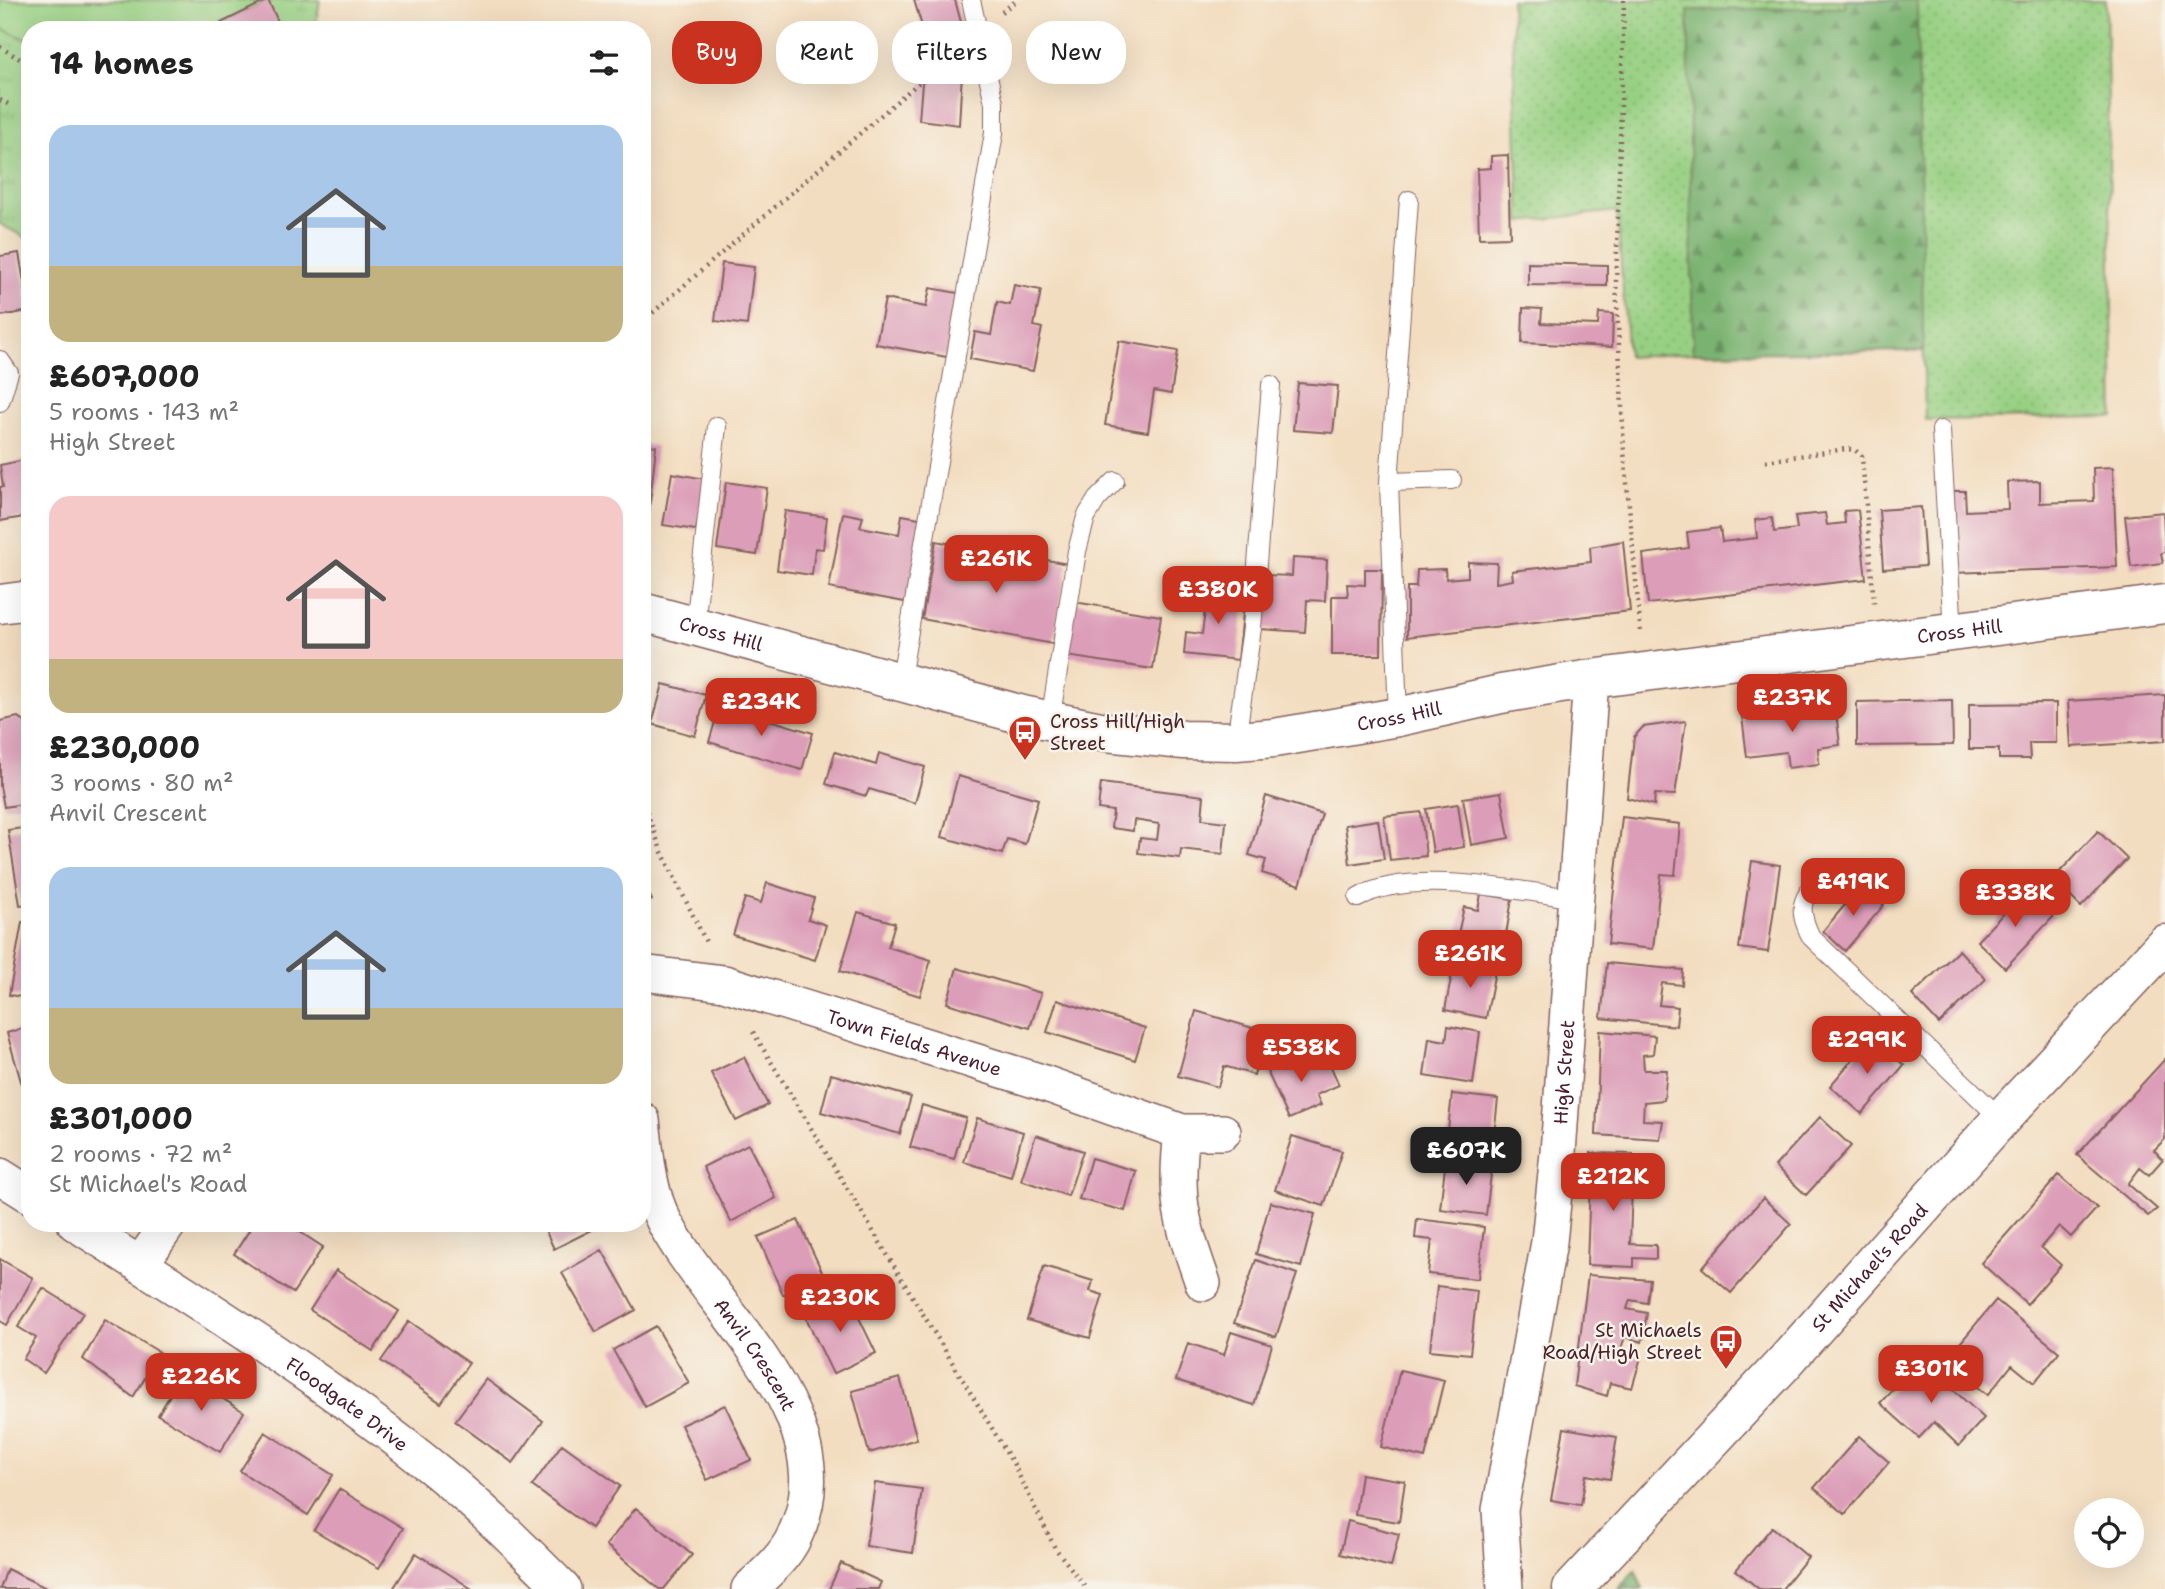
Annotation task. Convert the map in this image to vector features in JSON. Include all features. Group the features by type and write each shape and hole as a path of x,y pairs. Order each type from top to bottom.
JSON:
{"main road":[{"path":"0,604 21,601"},
{"name":"Cross Hill","path":"651,614 900,684 1050,721 1106,732 1236,741 1398,718 1501,694 1591,679 2165,604"},
{"name":"St Michael's Road","path":"1572,1589 1785,1362 2001,1119 2165,944"}],"street":[{"name":"High Street","path":"1505,1589 1500,1510 1549,1242 1558,1153 1591,679"},
{"name":"Town Fields Avenue","path":"651,973 684,975 724,983 1038,1081 1182,1132 1223,1132"},
{"path":"1182,1132 1177,1179 1178,1202 1203,1283"},
{"path":"0,1175 21,1189"},
{"name":"Anvil Crescent","path":"651,1180 664,1221 692,1265 760,1356 786,1400 803,1445 808,1478 805,1512 793,1540 769,1571 749,1589"},
{"name":"Floodgate Drive","path":"89,1232 349,1406 438,1473 513,1538 563,1589"},
{"path":"141,1265 163,1232"}],"lane":[{"path":"971,0 976,21"},
{"path":"900,684 994,133 995,103 991,84"},
{"path":"1398,718 1389,482 1409,200"},
{"path":"0,359 9,373 0,402"},
{"path":"1236,741 1252,628 1271,385"},
{"path":"695,626 717,426"},
{"path":"1941,430 1953,632"},
{"path":"1389,482 1452,480"},
{"path":"1050,721 1077,551 1086,517 1097,499 1115,481"},
{"path":"1822,874 1802,899 1802,918 1811,937 2001,1119"},
{"path":"1358,898 1370,890 1392,886 1465,884 1575,899"}],"path":[{"path":"991,21 1017,0"},
{"path":"1624,0 1616,281 1624,451 1644,672"},
{"path":"0,47 21,60"},
{"path":"651,314 917,84"},
{"path":"0,100 8,104"},
{"path":"1766,461 1846,449 1855,450 1862,456 1877,641"},
{"path":"651,823 724,983 1014,1465 1055,1548 1087,1589"}],"green space":[{"path":"0,0 320,0 316,21 21,21 21,235 0,224"},
{"path":"0,0 268,0 225,21 21,21 21,37 0,28"},
{"path":"1511,0 1845,0 1845,7 1688,10 1693,353 1628,357 1617,211 1520,222"},
{"path":"1845,0 1917,0 1924,351 1693,353 1688,10 1845,7"},
{"path":"1917,0 2106,0 2114,417 1925,420"},
{"path":"1635,1570 1643,1589 1618,1589"}],"building":[{"path":"268,0 278,21 225,21"},
{"path":"914,0 955,0 961,21 920,21"},
{"path":"922,84 961,84 959,125 919,120"},
{"path":"1508,155 1510,237 1479,238 1477,169 1491,168 1491,156"},
{"path":"19,253 21,312 0,316 0,256"},
{"path":"722,263 754,267 747,325 715,321"},
{"path":"1528,263 1607,265 1607,286 1528,285"},
{"path":"1014,285 1041,290 1034,326 1042,328 1033,371 970,359 975,332 991,335 997,302 1010,305"},
{"path":"930,288 958,293 947,357 876,344 885,299 926,307"},
{"path":"1523,308 1542,309 1541,323 1598,325 1599,313 1613,314 1612,347 1522,343"},
{"path":"1119,341 1178,351 1171,394 1154,391 1148,432 1105,425"},
{"path":"1298,383 1338,386 1333,433 1293,430"},
{"path":"651,445 656,446 651,493"},
{"path":"21,461 21,518 0,521 0,487 3,487 0,465"},
{"path":"2113,467 2117,567 1952,573 1949,491 1965,491 1966,511 2008,509 2007,482 2040,481 2040,503 2094,501 2093,468"},
{"path":"672,473 705,479 696,530 663,525"},
{"path":"726,482 767,488 757,555 717,549"},
{"path":"1921,507 1925,566 1883,569 1879,510"},
{"path":"1858,510 1866,579 1648,604 1643,554 1689,548 1687,532 1720,528 1722,542 1757,538 1755,520 1772,518 1774,532 1797,529 1795,516 1825,513 1827,525 1845,523 1844,511"},
{"path":"785,511 827,517 823,549 815,548 812,575 777,570"},
{"path":"2163,512 2163,563 2131,567 2125,516"},
{"path":"843,513 863,517 860,527 899,534 902,515 925,519 910,603 829,588"},
{"path":"936,541 962,546 960,561 1006,570 1010,553 1068,564 1053,644 922,619"},
{"path":"1623,541 1630,611 1407,637 1407,587 1416,587 1417,570 1445,569 1446,579 1468,577 1468,562 1497,563 1496,583 1513,580 1512,571 1591,562 1590,547"},
{"path":"1293,558 1327,560 1325,601 1307,600 1305,632 1260,629 1264,575 1292,576"},
{"path":"1365,569 1382,569 1381,655 1332,655 1332,596 1348,596 1347,584 1365,585"},
{"path":"1209,580 1230,583 1228,602 1244,604 1238,660 1184,654 1186,632 1202,634"},
{"path":"1074,602 1161,616 1153,669 1066,656"},
{"path":"663,684 706,695 695,736 652,724"},
{"path":"2165,695 2165,741 2071,747 2068,701"},
{"path":"1952,700 1953,745 1857,746 1857,702"},
{"path":"2056,703 2056,743 2029,743 2030,759 1999,759 1999,749 1969,749 1969,704"},
{"path":"1835,704 1840,745 1818,748 1819,764 1788,768 1786,752 1747,757 1742,716"},
{"path":"720,705 813,733 802,770 709,742"},
{"path":"18,717 21,719 21,804 4,807 0,786 0,721"},
{"path":"1686,721 1675,795 1655,794 1654,805 1627,798 1634,737 1643,727"},
{"path":"835,752 876,765 879,753 925,767 915,803 869,789 866,796 826,784"},
{"path":"958,776 1038,799 1025,844 1007,839 1002,854 942,837"},
{"path":"1101,783 1204,796 1202,819 1226,822 1223,854 1181,849 1180,858 1138,853 1140,838 1157,840 1159,824 1134,820 1133,831 1111,828 1113,811 1098,809"},
{"path":"1501,792 1509,838 1471,845 1463,798"},
{"path":"1266,796 1322,814 1300,885 1262,873 1266,860 1249,855"},
{"path":"1458,804 1464,847 1433,852 1426,809"},
{"path":"1421,812 1426,856 1390,860 1384,816"},
{"path":"1622,817 1680,824 1675,875 1661,874 1653,949 1608,944"},
{"path":"1378,820 1384,859 1350,864 1345,825"},
{"path":"21,828 21,905 20,905 8,830"},
{"path":"2098,831 2127,859 2081,907 2053,879"},
{"path":"1752,861 1780,865 1768,952 1739,948"},
{"path":"767,883 814,898 808,919 826,925 815,960 733,935 745,898 761,903"},
{"path":"1861,886 1884,905 1845,951 1823,931"},
{"path":"2026,890 2054,916 2005,968 1977,941"},
{"path":"1481,894 1512,899 1503,952 1456,943 1464,907 1478,910"},
{"path":"858,912 895,923 888,947 931,960 920,996 840,971"},
{"path":"21,928 21,997 9,995"},
{"path":"1959,950 1986,979 1939,1024 1912,995"},
{"path":"1454,963 1495,971 1486,1018 1445,1010"},
{"path":"1607,963 1683,970 1682,985 1662,983 1659,1005 1678,1007 1676,1026 1601,1018"},
{"path":"957,968 1041,993 1030,1028 947,1003"},
{"path":"1057,1000 1145,1028 1135,1060 1047,1032"},
{"path":"1196,1011 1266,1032 1254,1075 1224,1066 1218,1087 1178,1076"},
{"path":"1448,1026 1480,1032 1473,1084 1424,1076 1429,1038 1446,1041"},
{"path":"21,1029 21,1081 7,1033"},
{"path":"1600,1031 1655,1036 1653,1054 1643,1055 1644,1070 1667,1070 1664,1100 1644,1102 1643,1120 1663,1121 1660,1139 1596,1135"},
{"path":"1872,1037 1904,1065 1862,1114 1830,1086"},
{"path":"1300,1053 1307,1070 1328,1060 1339,1085 1316,1095 1321,1105 1289,1119 1266,1069"},
{"path":"744,1057 768,1105 736,1121 711,1073"},
{"path":"2165,1059 2165,1139 2154,1150 2163,1159 2149,1175 2140,1168 2128,1184 2157,1209 2148,1216 2077,1155"},
{"path":"831,1074 911,1097 900,1134 821,1112"},
{"path":"1452,1094 1498,1099 1492,1153 1446,1148"},
{"path":"922,1105 966,1118 954,1159 910,1147"},
{"path":"1820,1117 1851,1146 1806,1195 1775,1166"},
{"path":"977,1118 1023,1132 1011,1176 964,1162"},
{"path":"1036,1135 1083,1151 1068,1196 1021,1180"},
{"path":"1292,1136 1342,1151 1324,1206 1275,1190"},
{"path":"748,1144 776,1198 731,1222 703,1167"},
{"path":"1591,1153 1633,1154 1630,1244 1656,1245 1656,1259 1634,1258 1634,1267 1587,1265"},
{"path":"1091,1158 1136,1171 1125,1211 1079,1199"},
{"path":"1446,1159 1492,1166 1486,1215 1440,1209"},
{"path":"2059,1175 2097,1208 2071,1237 2059,1226 2041,1247 2061,1265 2027,1304 1981,1263"},
{"path":"1763,1198 1791,1224 1731,1293 1702,1268"},
{"path":"1270,1202 1315,1214 1301,1267 1256,1254"},
{"path":"1417,1219 1484,1227 1478,1279 1428,1274 1432,1240 1415,1238"},
{"path":"798,1220 824,1276 783,1295 758,1237"},
{"path":"248,1232 300,1232 323,1247 293,1293 234,1254"},
{"path":"546,1232 588,1232 554,1249"},
{"path":"602,1250 636,1310 596,1332 562,1273"},
{"path":"0,1259 33,1278 7,1325 0,1321"},
{"path":"1256,1260 1297,1274 1276,1337 1234,1323"},
{"path":"1044,1266 1093,1281 1090,1291 1103,1295 1090,1338 1027,1320"},
{"path":"336,1270 399,1311 373,1351 310,1310"},
{"path":"1588,1275 1650,1280 1647,1303 1630,1300 1627,1309 1647,1313 1642,1342 1625,1337 1619,1354 1641,1357 1632,1388 1610,1383 1607,1396 1574,1386"},
{"path":"1437,1286 1477,1291 1470,1354 1430,1350"},
{"path":"43,1288 83,1313 44,1373 23,1359 36,1338 18,1327"},
{"path":"848,1295 876,1353 833,1374 805,1316"},
{"path":"1996,1300 2059,1352 2034,1383 2012,1365 1988,1395 1945,1361"},
{"path":"105,1320 161,1353 133,1397 83,1359"},
{"path":"409,1321 469,1363 441,1403 381,1361"},
{"path":"656,1326 689,1383 645,1407 613,1350"},
{"path":"1231,1332 1272,1345 1254,1405 1176,1380 1188,1343 1224,1355"},
{"path":"1920,1359 1984,1418 1959,1446 1934,1422 1919,1438 1880,1403"},
{"path":"1400,1370 1444,1380 1425,1458 1381,1447"},
{"path":"183,1374 244,1412 220,1452 158,1415"},
{"path":"900,1378 917,1439 869,1453 852,1391"},
{"path":"486,1379 543,1421 513,1463 455,1421"},
{"path":"725,1405 751,1460 707,1480 681,1425"},
{"path":"1564,1428 1617,1437 1610,1479 1586,1475 1581,1505 1551,1500"},
{"path":"265,1432 333,1475 308,1515 240,1471"},
{"path":"1859,1436 1889,1462 1845,1514 1814,1488"},
{"path":"562,1444 620,1486 591,1528 532,1486"},
{"path":"1361,1474 1405,1481 1399,1522 1355,1515"},
{"path":"875,1483 922,1489 913,1553 866,1546"},
{"path":"339,1489 403,1528 379,1568 314,1530"},
{"path":"636,1508 692,1555 664,1589 659,1589 606,1545"},
{"path":"1348,1521 1399,1534 1391,1567 1340,1554"},
{"path":"1772,1527 1808,1557 1782,1589 1759,1589 1736,1570"},
{"path":"416,1553 446,1572 472,1589 393,1589"},
{"path":"841,1563 881,1582 878,1589 829,1589"},
{"path":"7,1569 42,1586 48,1589 0,1589"}],"place":[{"name":"Cross Hill/High Street","path":"1025,762"},
{"name":"St Michaels Road/High Street","path":"1726,1371"}]}
